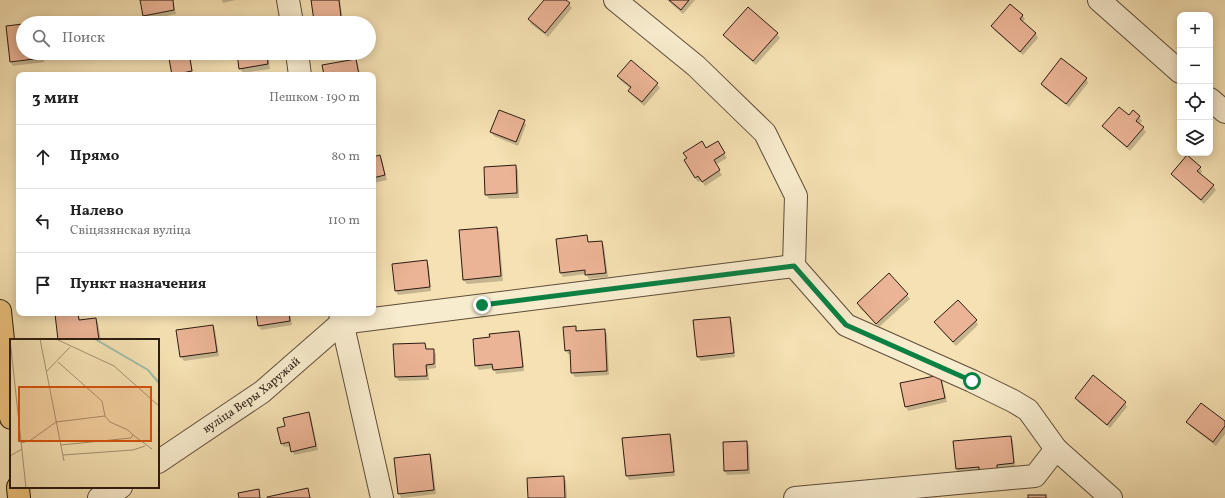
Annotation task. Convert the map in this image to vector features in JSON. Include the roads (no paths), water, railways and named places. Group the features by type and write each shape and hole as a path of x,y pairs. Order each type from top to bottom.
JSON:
{"main road":[{"path":"0,311 10,408"},
{"path":"18,488 19,498"}],"street":[{"path":"288,0 291,16"},
{"path":"615,0 696,66 765,133 796,196 794,266 846,325 972,381 1028,410 1056,450 1111,498"},
{"path":"1099,0 1177,69"},
{"path":"298,60 300,72"},
{"path":"1213,102 1225,112"},
{"path":"376,314 794,266"},
{"path":"358,316 341,318 382,498"},
{"name":"вуліца Веры Харужай","path":"159,461 262,392 341,318"},
{"path":"795,498 1035,476 1056,450"},
{"path":"99,498 110,494 119,488"}]}
